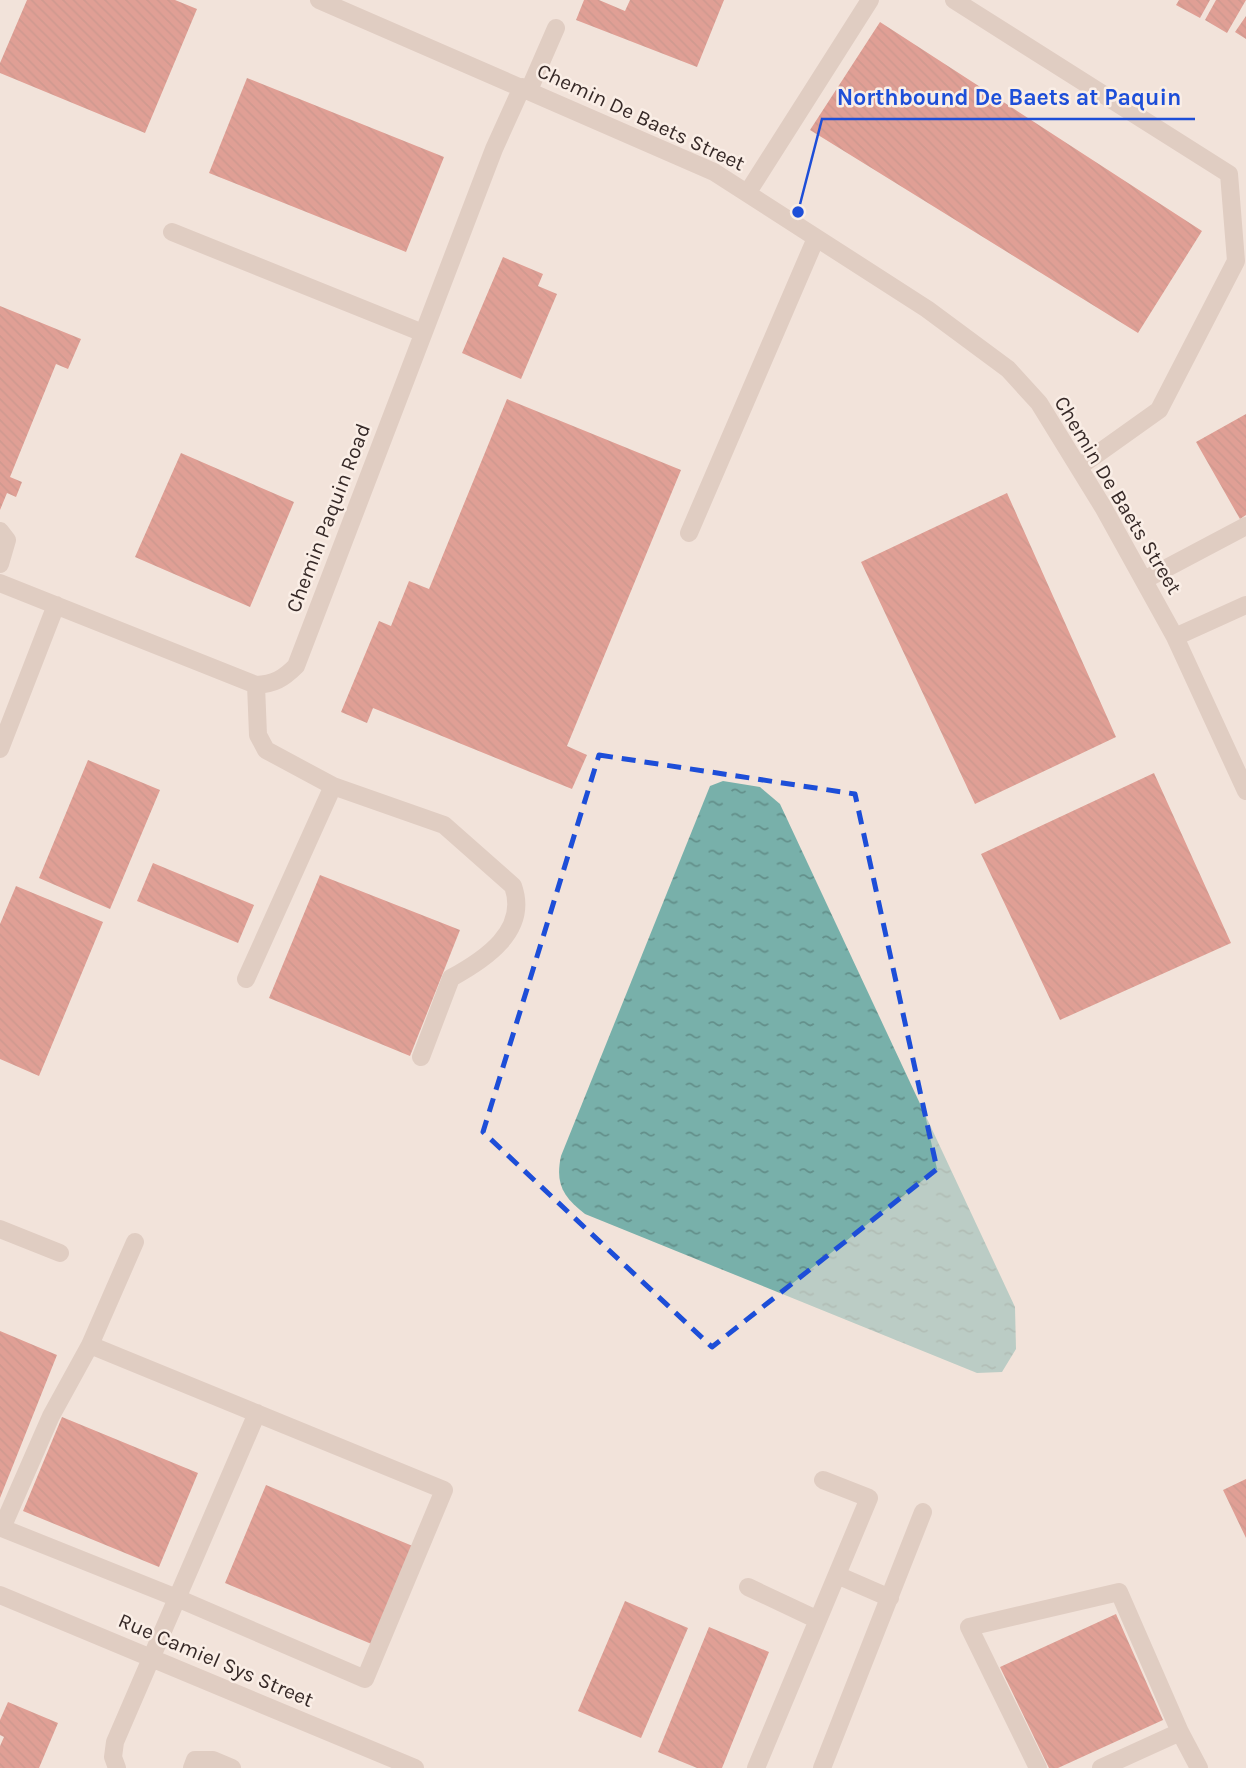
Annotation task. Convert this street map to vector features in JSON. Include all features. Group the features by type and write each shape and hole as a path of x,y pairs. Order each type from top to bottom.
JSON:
{"street":[{"name":"Chemin De Baets Street","path":"319,0 658,146 748,192 972,339 1008,369 1039,403 1144,580 1175,637 1246,791"},
{"path":"748,192 870,0"},
{"path":"954,0 1229,174 1236,261 1159,410 1079,467"},
{"name":"Chemin Paquin Road","path":"256,685 271,684 285,677 296,666 494,149 555,28"},
{"path":"172,232 423,333"},
{"path":"689,533 816,238"},
{"path":"1144,580 1246,526"},
{"path":"0,531 7,540 0,564"},
{"path":"0,583 256,685 260,744 267,750 333,786 444,825 513,887 517,898 509,931 484,960 451,978 421,1057"},
{"path":"1175,637 1246,605"},
{"path":"0,748 57,606"},
{"path":"246,979 333,786"},
{"path":"0,1229 60,1253"},
{"path":"90,1345 444,1490 365,1679 177,1598 1,1528 51,1416 90,1345 135,1242"},
{"path":"117,1768 113,1757 115,1742 257,1413"},
{"path":"756,1768 869,1498 823,1480"},
{"path":"822,1768 923,1512"},
{"path":"836,1575 890,1598"},
{"path":"748,1587 818,1620"},
{"path":"1038,1768 969,1628 1119,1592 1180,1732 1199,1768"},
{"name":"Rue Camiel Sys Street","path":"0,1595 415,1768"},
{"path":"1101,1768 1180,1732"},
{"path":"192,1768 195,1760 204,1758 232,1768"}],"highlighted area":[{"path":"599,755 855,794 937,1169 712,1347 483,1132"}],"water":[{"path":"723,781 760,787 780,804 1015,1307 1016,1349 1002,1372 977,1373 585,1214 571,1202 562,1189 559,1174 561,1156 710,786"}],"building":[{"path":"27,0 175,0 197,9 145,133 0,73 0,63"},
{"path":"584,0 599,0 625,11 630,0 724,0 697,67 576,20"},
{"path":"1179,0 1210,0 1200,18 1176,5"},
{"path":"1216,0 1246,0 1227,33 1205,20"},
{"path":"1246,16 1246,39 1235,32"},
{"path":"880,22 1202,231 1138,333 810,130"},
{"path":"247,78 444,157 406,252 209,173"},
{"path":"503,257 543,274 538,286 557,294 521,379 462,353"},
{"path":"0,306 81,339 68,369 56,364 10,477 22,482 16,497 7,493 0,510"},
{"path":"507,399 681,470 567,746 587,755 572,789 373,708 367,723 341,712 379,621 391,626 409,581 429,589"},
{"path":"1246,414 1246,515 1240,519 1196,442"},
{"path":"181,453 294,502 250,607 135,557"},
{"path":"1007,493 1116,737 975,804 861,562"},
{"path":"88,760 160,790 110,909 39,878"},
{"path":"1154,773 1231,943 1060,1020 981,854"},
{"path":"153,863 254,905 238,943 137,901"},
{"path":"320,875 460,930 410,1056 269,998"},
{"path":"16,886 103,922 39,1076 0,1059 0,924"},
{"path":"0,1331 57,1355 0,1498"},
{"path":"62,1417 198,1473 159,1567 23,1511"},
{"path":"1246,1479 1246,1538 1223,1490"},
{"path":"266,1485 415,1547 374,1645 225,1583"},
{"path":"625,1601 688,1628 641,1738 578,1711"},
{"path":"1116,1614 1163,1720 1058,1768 1049,1768 1000,1667"},
{"path":"709,1627 769,1652 722,1768 697,1768 658,1752"},
{"path":"8,1702 58,1723 39,1768 0,1768 0,1746 4,1737 0,1735 0,1720"}],"place":[{"name":"Northbound De Baets at Paquin","path":"798,212"}]}
